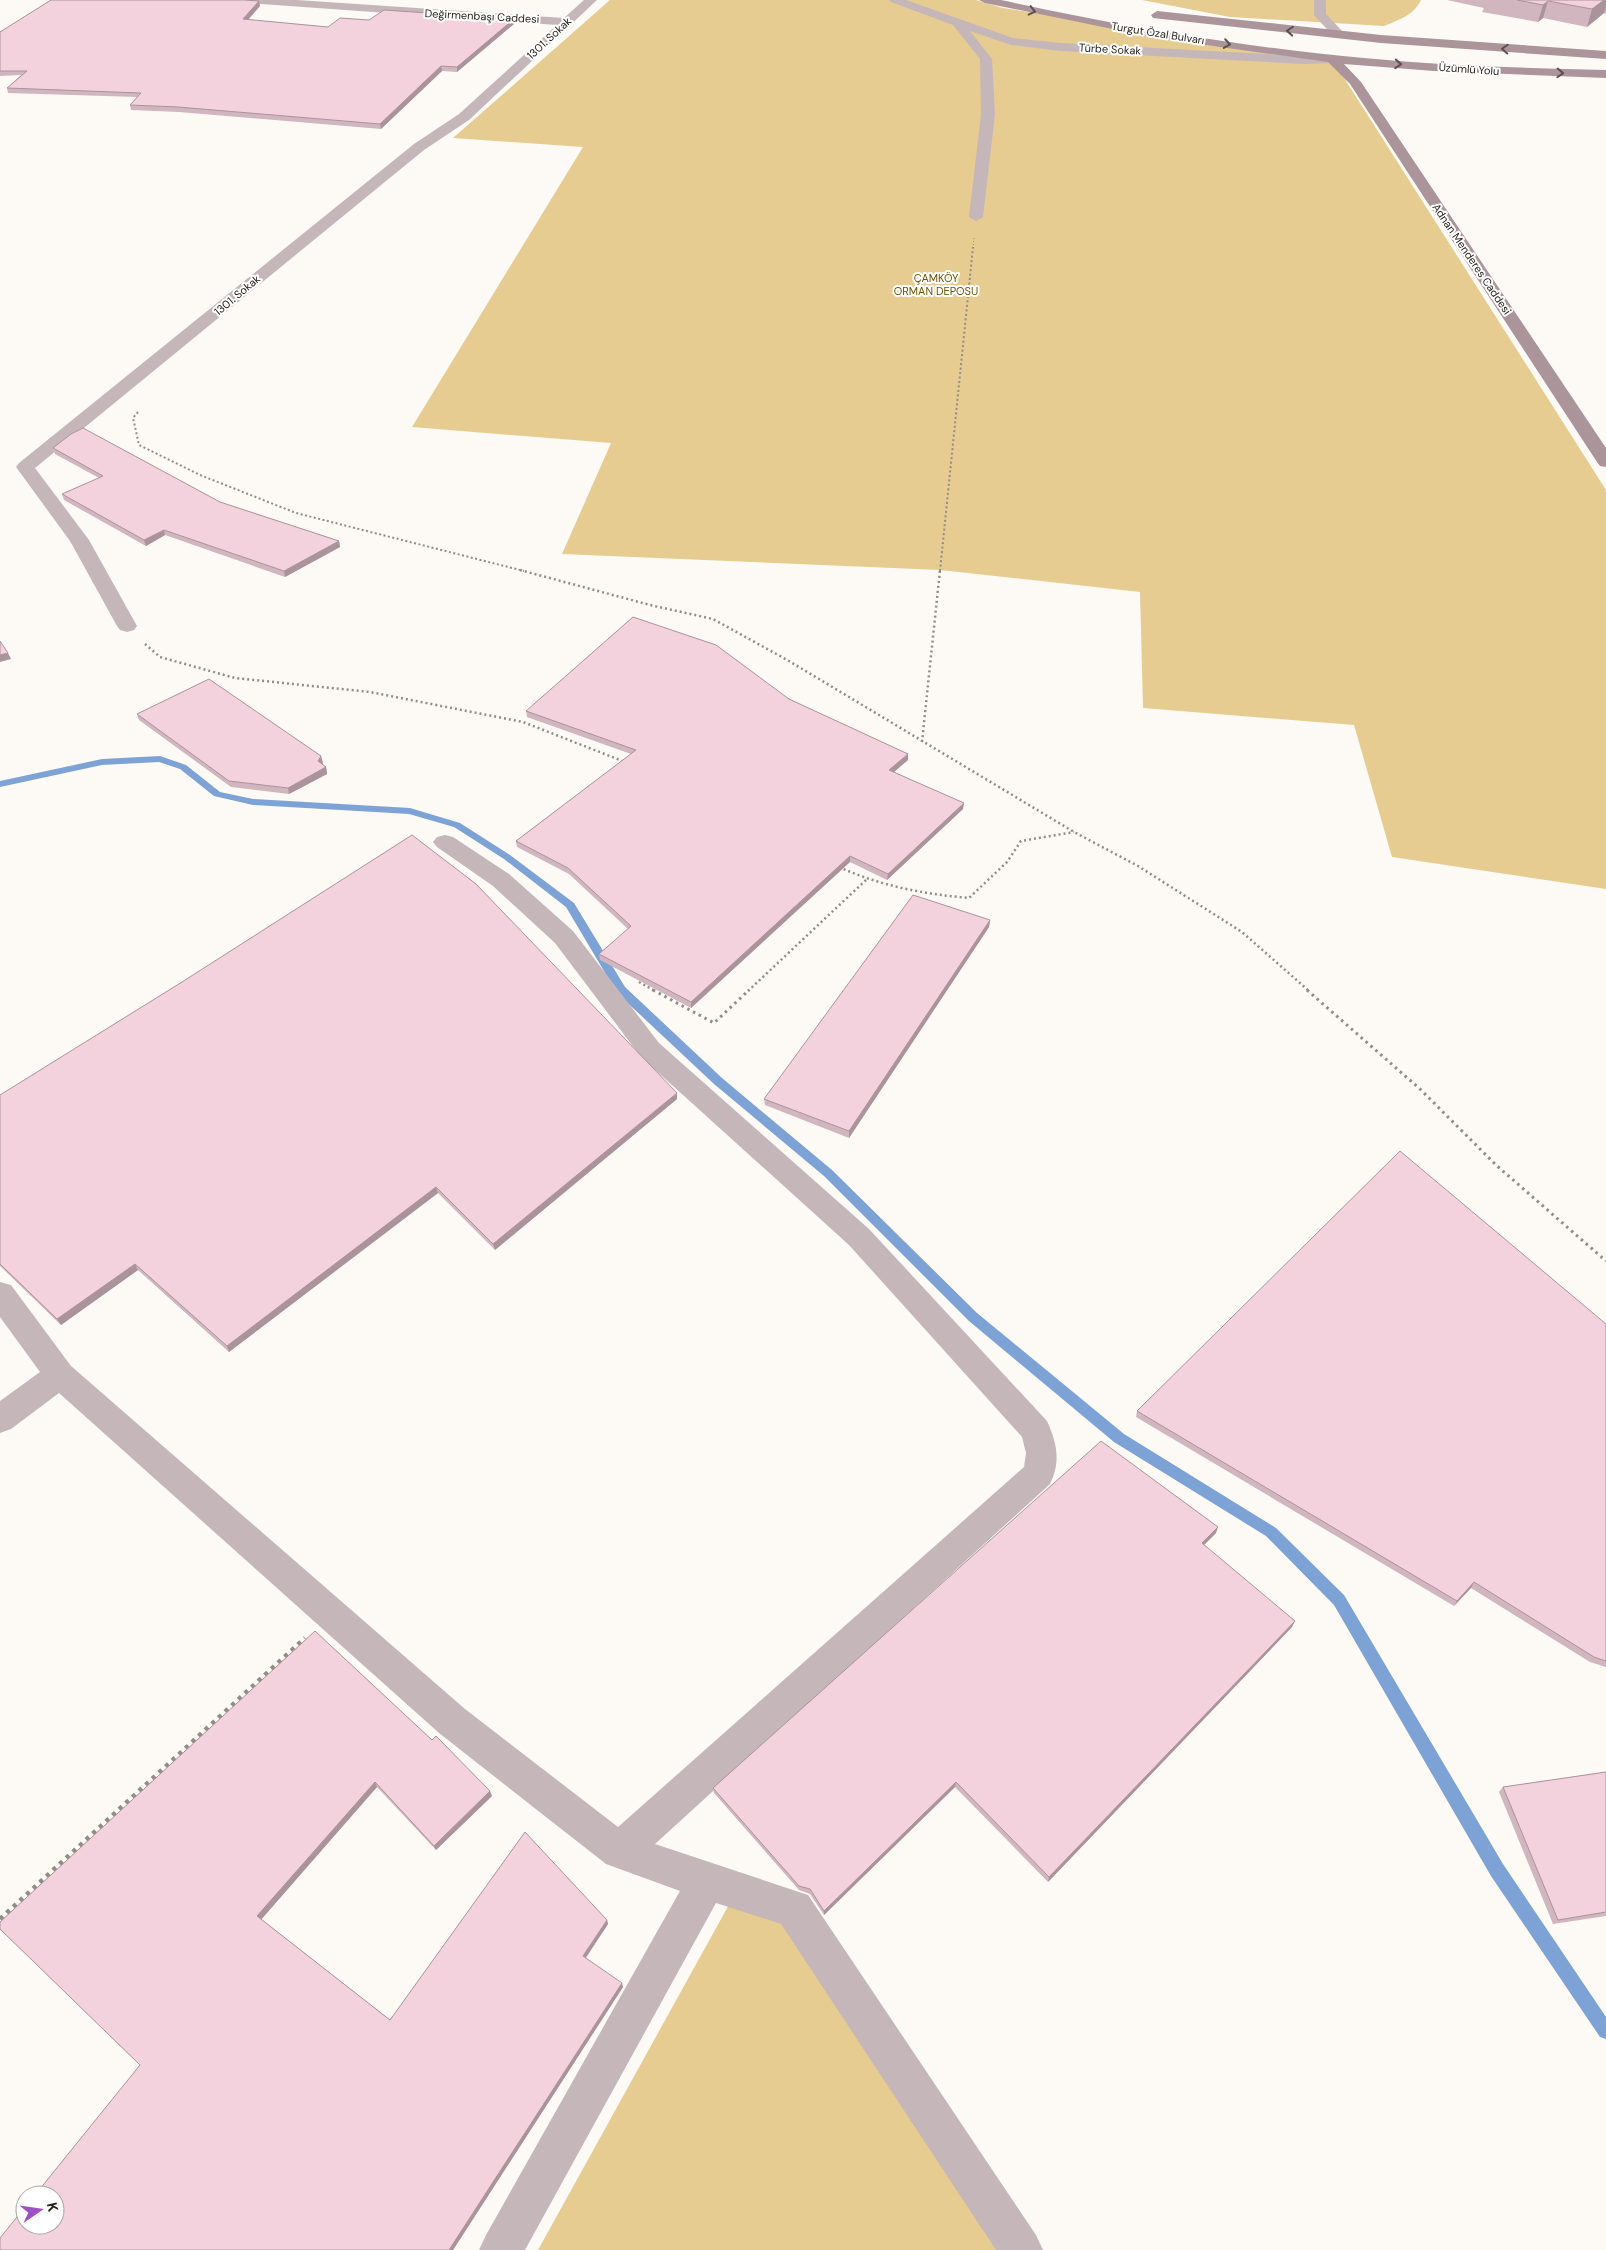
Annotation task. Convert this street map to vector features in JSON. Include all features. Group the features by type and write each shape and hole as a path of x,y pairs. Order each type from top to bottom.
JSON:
{"main road":[{"name":"Turgut Özal Bulvarı","path":"985,0 1061,17 1254,49 1339,60"},
{"path":"1149,14 1344,36 1370,42 1378,50 1368,58 1339,60 1310,53 1301,45 1308,39 1344,36"},
{"name":"Üzümlü Yolu","path":"1344,36 1606,55"},
{"name":"Üzümlü Yolu","path":"1339,60 1490,71 1606,74"},
{"name":"Adnan Menderes Caddesi","path":"1339,60 1606,462"}],"street":[{"name":"Değirmenbaşı Caddesi","path":"246,0 568,22"},
{"name":"1301. Sokak","path":"127,626 79,540 36,484 26,467 411,154 464,117 591,0"},
{"name":"Türbe Sokak","path":"896,0 1011,41 1060,47 1305,60 1339,60"},
{"path":"1320,0 1320,15 1344,36"},
{"path":"958,23 986,59 988,114 976,217"},
{"path":"445,842 501,880 564,937 650,1050 859,1237 1036,1431 1042,1454 1039,1474 894,1606 619,1850"},
{"path":"0,1294 60,1375 332,1613 452,1721 619,1850 794,1909 1021,2250"},
{"path":"0,1419 60,1375"},
{"path":"501,2250 707,1881"}],"path":[{"path":"922,742 976,217"},
{"path":"139,411 134,418 139,445 200,475 296,513 713,619 789,661 1074,832 1138,866 1242,932 1420,1089 1496,1165 1606,1261"},
{"path":"127,626 160,658 236,678 370,692 523,722 627,763"},
{"path":"839,867 866,880 921,894 969,898 1008,862 1021,841 1074,832"},
{"path":"606,992 631,977 714,1023 866,880"},
{"path":"0,1919 332,1613"}],"green space":[{"name":"ÇAMKÖY ORMAN DEPOSU","path":"610,0 976,0 1003,8 1332,59 1606,490 1606,889 1392,857 1354,725 1143,708 1140,592 940,570 562,554 611,443 412,427 583,147 453,138"},
{"path":"1142,0 1421,0 1410,13 1384,26 1230,17"},
{"path":"731,1901 785,1925 999,2250 538,2250"}],"building":[{"path":"51,0 259,1 243,19 328,27 340,18 369,20 384,10 514,19 457,67 441,66 380,124 178,107 130,105 141,93 7,88 27,71 0,71 0,32"},
{"path":"1517,0 1604,0 1592,9 1548,1 1543,5"},
{"path":"83,428 220,502 339,541 284,571 164,530 144,540 62,494 103,476 53,448 71,434"},
{"path":"633,617 716,645 789,699 908,754 889,770 964,803 888,874 850,856 691,1002 599,954 631,926 568,868 516,841 636,750 526,711"},
{"path":"0,641 8,653 0,655"},
{"path":"209,679 321,756 318,761 326,767 288,788 229,781 137,714"},
{"path":"412,835 476,884 677,1093 493,1244 436,1187 227,1346 135,1264 57,1319 0,1264 0,1095 182,982"},
{"path":"913,895 990,920 849,1131 764,1099"},
{"path":"1400,1151 1606,1324 1606,1661 1594,1657 1474,1582 1457,1601 1137,1411"},
{"path":"1101,1441 1218,1527 1202,1543 1295,1621 1049,1877 956,1782 824,1911 810,1889 799,1886 713,1788"},
{"path":"315,1631 432,1740 436,1736 490,1791 434,1846 375,1782 257,1916 390,2020 525,1832 607,1920 583,1956 622,1983 449,2250 0,2250 0,2238 15,2219 15,2235 65,2235 65,2185 43,2185 140,2065 0,1929 0,1922"},
{"path":"1606,1772 1606,1912 1558,1920 1503,1787"}],"waterway":[{"path":"0,784 102,762 160,759 183,767 217,794 253,802 410,811 457,825 507,857 570,905 621,990 718,1081 828,1173 973,1317 1119,1438 1271,1532 1339,1600 1497,1870 1606,2031"}]}
